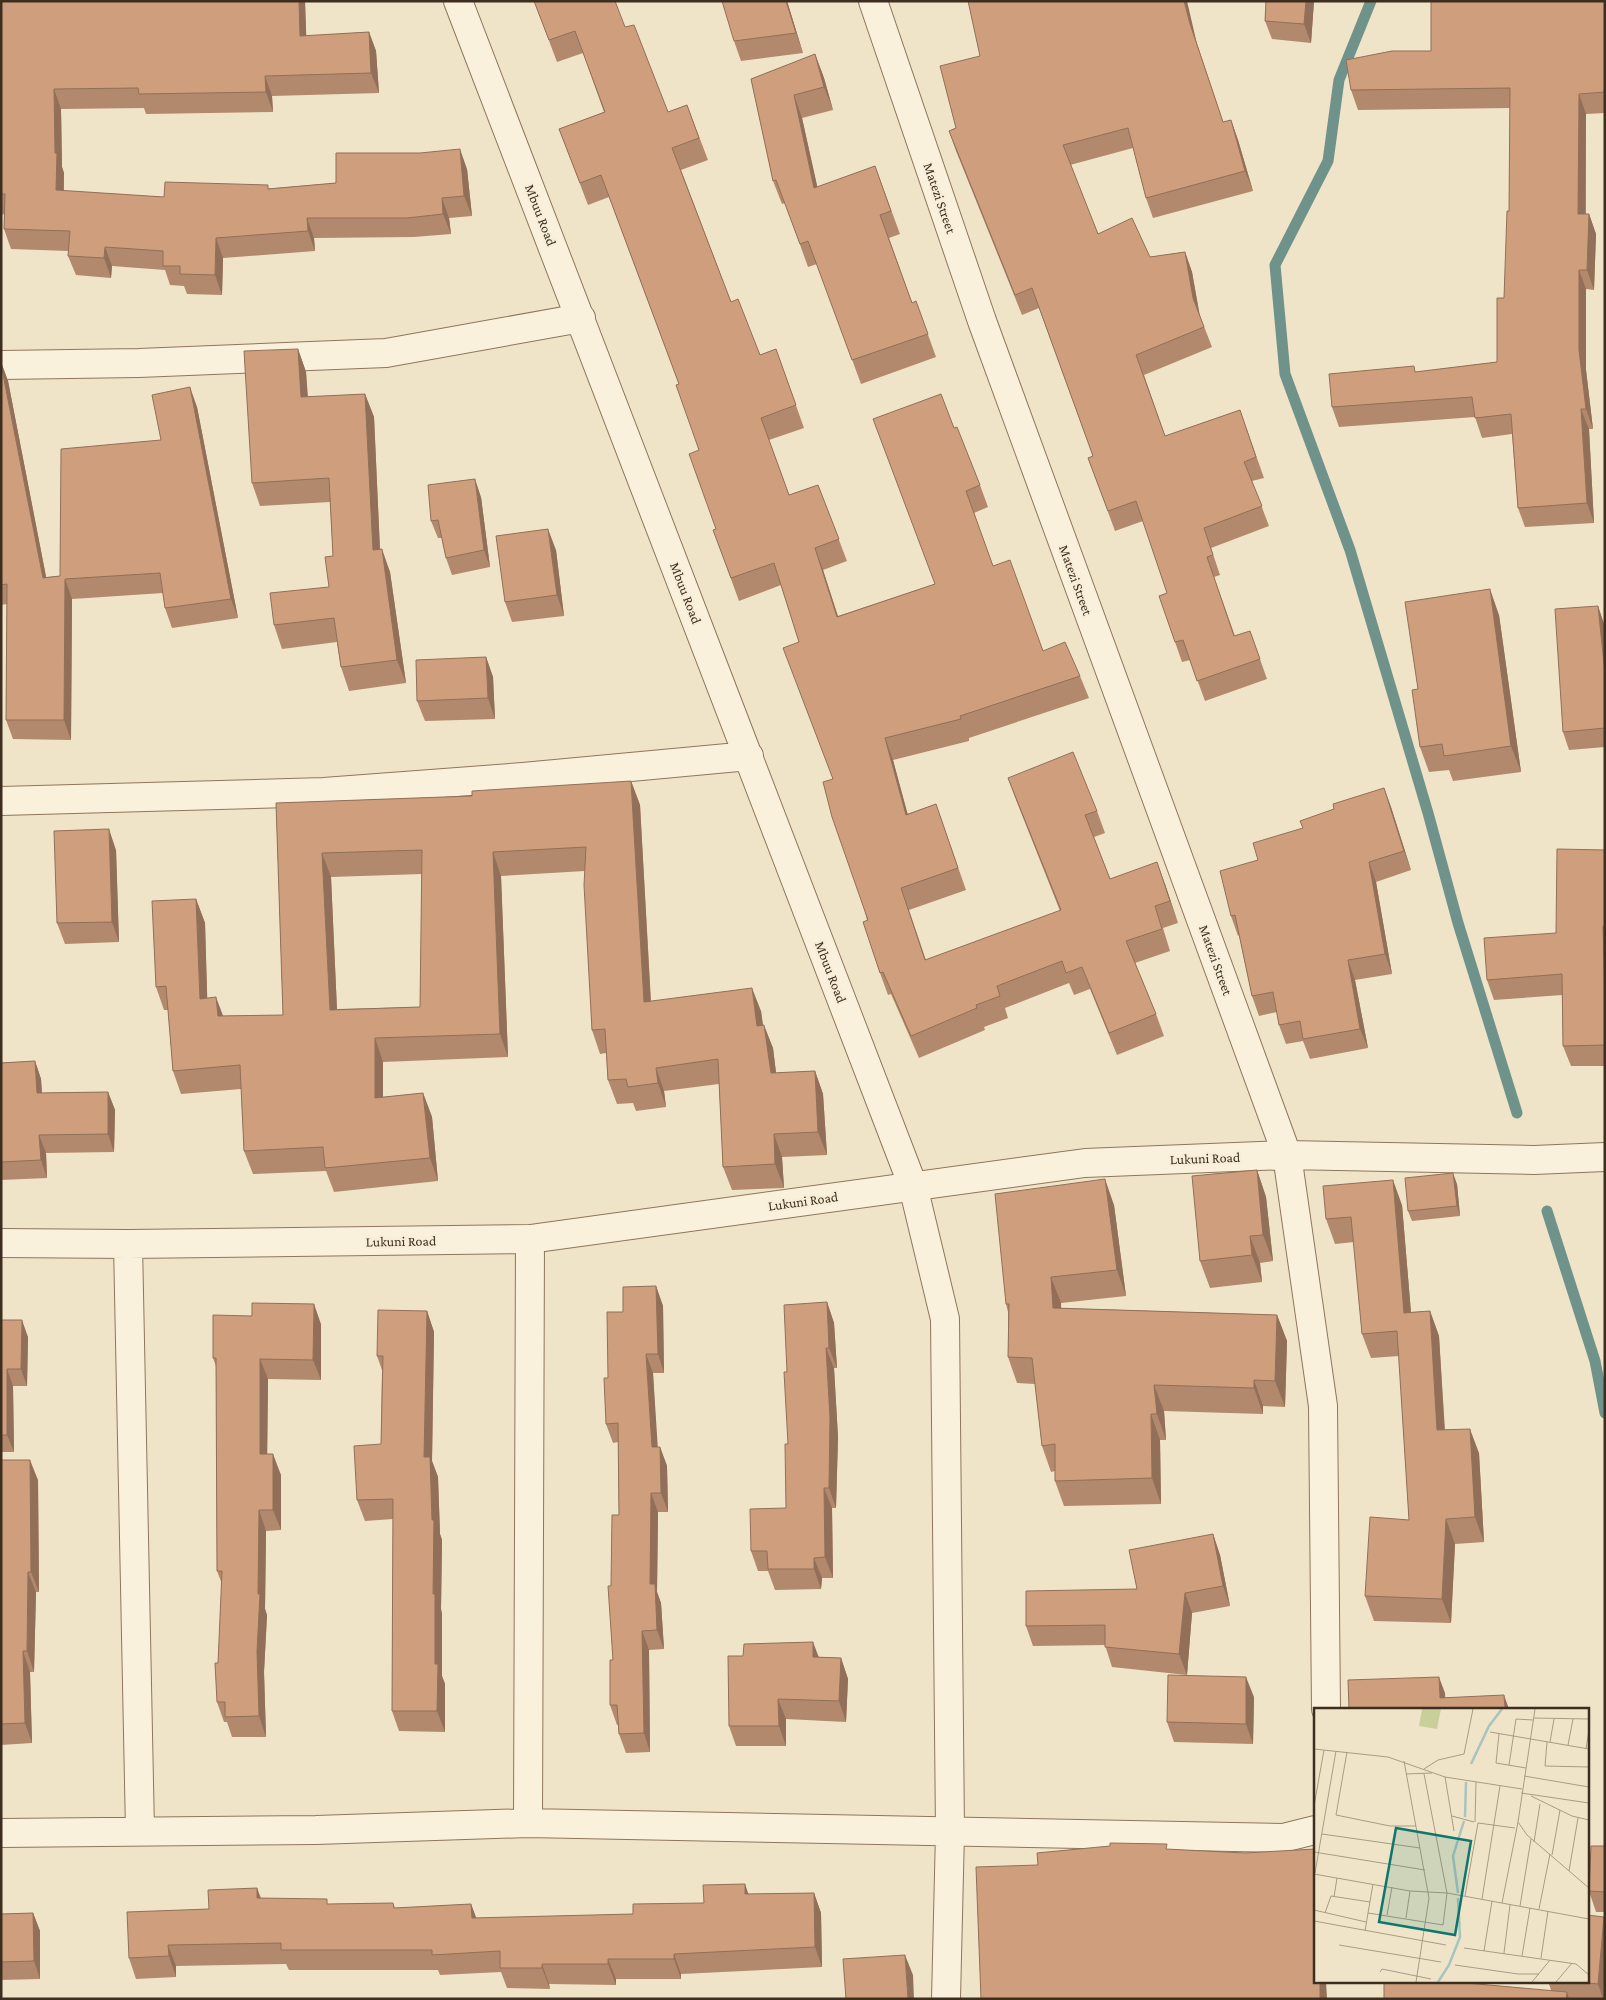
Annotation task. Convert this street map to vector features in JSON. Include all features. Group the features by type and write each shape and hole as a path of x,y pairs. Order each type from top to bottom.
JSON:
{"street":[{"name":"Mbuu Road","path":"458,1 913,1186 945,1319 950,1832 946,1999"},
{"name":"Matezi Street","path":"873,1 982,321 1287,1155 1323,1406 1326,1708"},
{"path":"1,365 139,363 386,353 581,318"},
{"path":"1,801 324,792 523,777 749,756"},
{"name":"Lukuni Road","path":"1,1243 128,1244 530,1239 1085,1163 1287,1155 1534,1160 1605,1157"},
{"path":"528,1823 530,1239"},
{"path":"128,1244 140,1831"},
{"path":"1,1834 316,1830 528,1823 1283,1838 1314,1830"}],"building":[{"path":"1,1 299,1 300,36 369,32 371,73 265,76 266,92 139,94 138,88 54,89 55,153 57,153 56,190 164,197 165,182 268,185 268,189 336,183 336,153 420,153 460,149 464,196 442,198 443,214 407,218 307,218 308,231 216,238 215,275 180,274 180,266 163,266 163,251 105,247 104,258 68,256 70,231 4,229 5,194 1,194"},
{"path":"534,1 615,1 625,27 634,25 668,112 687,105 699,138 672,148 731,302 738,299 760,355 776,349 796,405 761,418 789,495 818,485 839,539 815,548 837,617 935,584 873,419 941,394 954,428 957,427 980,485 966,491 993,566 1010,560 1043,651 1065,642 1080,676 960,716 961,719 885,738 906,815 936,804 958,868 901,888 925,960 1061,910 1008,778 1073,752 1097,811 1085,815 1110,879 1157,862 1170,901 1155,906 1162,929 1126,941 1156,1014 1109,1033 1082,967 1066,973 1062,961 997,986 1000,996 976,1005 977,1008 911,1036 883,972 880,973 863,922 868,920 832,817 823,782 833,779 783,648 799,642 774,563 731,578 713,530 716,529 689,454 699,450 676,385 679,384 601,175 580,183 559,129 605,112 575,31 549,40"},
{"path":"722,1 786,1 796,33 734,41"},
{"path":"968,1 1184,1 1223,122 1231,120 1245,171 1146,198 1128,128 1063,145 1098,234 1132,218 1150,257 1185,252 1193,298 1204,327 1136,355 1165,436 1240,410 1256,457 1244,462 1262,506 1204,528 1213,555 1207,557 1234,636 1250,631 1260,659 1197,681 1183,640 1175,642 1159,596 1167,593 1136,501 1108,511 1088,458 1093,456 1032,288 1015,295 949,131 956,128 940,66 980,56"},
{"path":"1266,1 1306,1 1304,24 1265,21"},
{"path":"1431,1 1605,1 1605,92 1579,94 1578,214 1589,214 1587,270 1579,270 1579,350 1586,409 1581,409 1587,503 1518,508 1511,414 1475,418 1472,397 1332,407 1329,374 1414,366 1415,372 1497,362 1497,298 1504,298 1507,211 1509,211 1510,88 1351,90 1346,60 1392,51 1431,51"},
{"path":"815,54 824,87 794,95 814,188 875,166 891,211 880,215 912,303 916,301 928,334 852,360 808,241 800,244 776,180 773,181 751,79"},
{"path":"298,349 301,397 365,394 373,550 382,549 397,660 341,667 334,618 274,625 270,593 329,587 325,557 333,556 329,478 252,483 244,351"},
{"path":"1,364 43,578 60,576 61,449 161,440 152,395 190,387 231,599 165,608 160,573 65,579 64,720 6,720 7,584 1,585"},
{"path":"475,479 484,550 446,558 438,520 431,521 428,485"},
{"path":"548,529 557,595 505,602 496,536"},
{"path":"1490,589 1511,746 1444,756 1442,744 1420,747 1412,690 1418,689 1405,602"},
{"path":"1598,606 1605,673 1605,728 1563,732 1555,609"},
{"path":"486,657 488,698 417,701 416,660"},
{"path":"631,781 644,1002 752,988 757,1026 764,1025 771,1073 815,1071 818,1132 774,1134 775,1164 723,1167 718,1059 656,1068 658,1083 628,1087 626,1079 608,1080 605,1029 592,1030 584,885 586,847 493,852 500,1034 375,1038 375,1098 423,1093 430,1158 325,1168 323,1147 244,1151 240,1065 173,1071 166,986 156,987 152,901 196,899 200,999 216,997 218,1016 283,1015 276,803 472,796 472,791","holes":["422,850 420,1007 330,1010 322,853"]},
{"path":"1384,788 1404,851 1369,862 1385,954 1348,960 1360,1029 1303,1039 1300,1021 1279,1025 1273,992 1252,996 1235,915 1231,916 1220,871 1258,860 1253,843 1303,828 1300,821 1334,809 1333,804"},
{"path":"109,829 112,922 57,923 54,831"},
{"path":"1557,849 1605,850 1605,926 1603,926 1605,1045 1563,1046 1562,974 1487,980 1484,938 1556,933"},
{"path":"35,1061 37,1093 108,1092 108,1134 39,1135 41,1160 1,1162 1,1063"},
{"path":"1257,1170 1263,1235 1250,1236 1252,1255 1200,1261 1192,1176"},
{"path":"1453,1173 1457,1206 1408,1211 1405,1178"},
{"path":"1105,1179 1117,1270 1051,1277 1053,1308 1277,1315 1275,1381 1254,1380 1254,1388 1154,1385 1157,1414 1151,1414 1152,1478 1055,1481 1055,1444 1042,1446 1032,1358 1008,1357 1009,1304 1006,1304 995,1194"},
{"path":"1393,1180 1404,1313 1430,1311 1437,1430 1470,1429 1475,1517 1446,1519 1442,1599 1365,1596 1370,1517 1409,1520 1397,1331 1362,1334 1351,1217 1326,1219 1323,1186"},
{"path":"656,1286 658,1354 646,1354 652,1447 660,1447 661,1493 651,1493 650,1584 655,1584 657,1630 642,1631 644,1733 619,1734 617,1705 610,1705 610,1660 613,1660 608,1586 611,1586 612,1515 619,1515 618,1423 606,1424 604,1378 608,1378 607,1312 623,1312 623,1287"},
{"path":"827,1302 829,1348 826,1348 830,1417 829,1488 824,1488 825,1557 814,1558 814,1569 768,1569 767,1551 751,1551 750,1509 786,1508 785,1444 788,1444 784,1372 787,1372 784,1305"},
{"path":"252,1303 314,1304 313,1360 260,1359 260,1454 273,1454 273,1510 259,1510 258,1594 260,1594 257,1652 259,1716 225,1717 225,1702 217,1702 215,1663 218,1663 222,1571 217,1571 216,1358 213,1358 213,1315 252,1316"},
{"path":"378,1310 427,1311 424,1457 430,1457 432,1520 434,1520 433,1594 435,1594 435,1664 438,1664 437,1711 392,1711 393,1499 357,1500 354,1446 381,1444 383,1356 377,1356"},
{"path":"1,1320 22,1320 21,1369 7,1369 7,1435 1,1435"},
{"path":"1,1460 30,1460 31,1572 28,1572 27,1651 23,1651 25,1723 1,1724"},
{"path":"1213,1534 1223,1586 1185,1593 1179,1654 1105,1647 1105,1625 1026,1626 1026,1591 1137,1589 1129,1550"},
{"path":"813,1642 813,1657 841,1658 839,1701 778,1699 779,1726 729,1726 728,1656 743,1656 744,1644"},
{"path":"1168,1675 1246,1677 1246,1724 1167,1722"},
{"path":"1439,1677 1440,1698 1504,1695 1505,1708 1349,1708 1348,1680"},
{"path":"1110,1843 1167,1844 1166,1849 1245,1853 1314,1849 1314,1982 1320,1982 1320,1999 981,1999 976,1867 1038,1865 1037,1853 1110,1846"},
{"path":"1591,1846 1605,1846 1605,1892 1589,1891"},
{"path":"745,1884 745,1894 814,1893 815,1947 674,1954 674,1959 608,1959 608,1964 542,1964 542,1968 500,1968 500,1951 432,1955 432,1950 281,1950 281,1943 168,1945 169,1956 129,1958 127,1912 209,1909 208,1890 257,1888 257,1898 327,1899 327,1904 393,1903 394,1908 471,1904 472,1918 633,1914 633,1904 704,1903 703,1885"},
{"path":"33,1913 34,1961 1,1962 1,1914"},
{"path":"1588,1915 1604,1917 1598,1984 1578,1982 1588,1982"},
{"path":"905,1955 908,1999 846,1999 843,1959"},
{"path":"1384,1982 1455,1982 1567,1992 1566,1999 1384,1999"}],"waterway":[{"path":"1371,1 1339,80 1328,161 1275,265 1285,374 1350,550 1428,813 1458,923 1517,1113"},
{"path":"1547,1211 1595,1361 1605,1413"}]}
